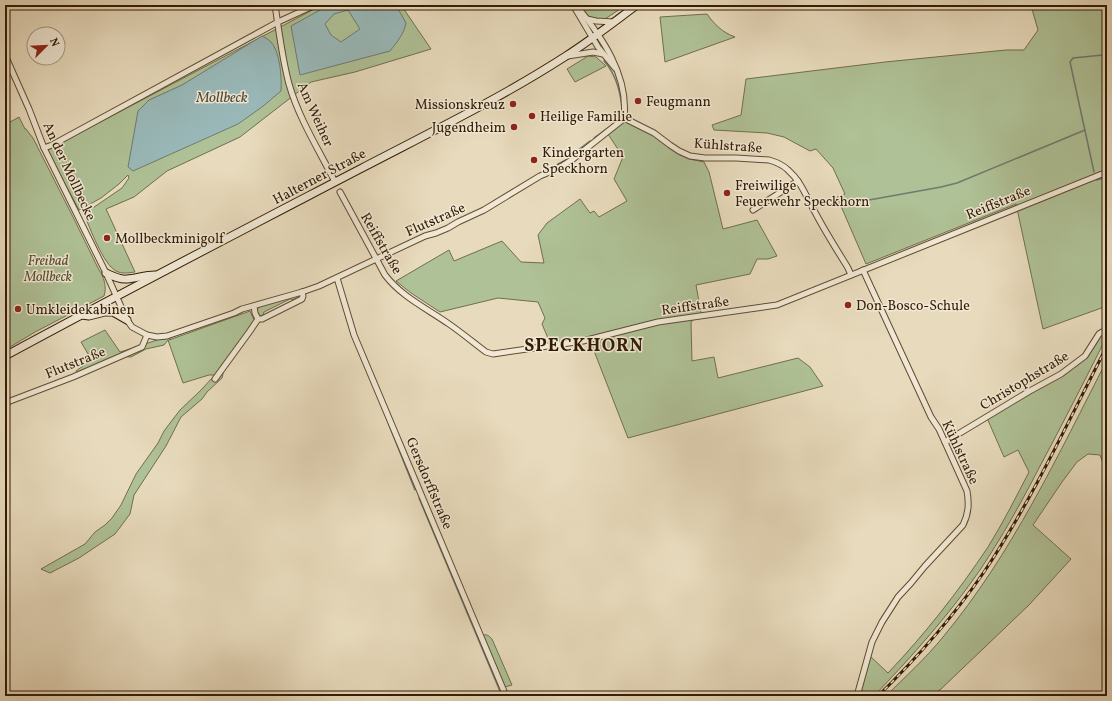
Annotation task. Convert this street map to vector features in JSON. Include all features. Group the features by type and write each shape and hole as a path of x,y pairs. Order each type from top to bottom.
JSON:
{"main road":[{"name":"Halterner Straße","path":"5,356 334,179 497,96 567,56 637,5"},
{"path":"106,273 116,278 126,280 147,275 156,275"},
{"path":"82,315 89,316 105,312 113,312 127,320"}],"street":[{"name":"Am Weiher","path":"275,5 289,86 300,114 334,179"},
{"path":"44,148 278,22 315,5"},
{"path":"574,5 587,19 603,54 617,70"},
{"path":"574,5 614,62 623,88 625,104 624,118"},
{"path":"587,19 596,22 615,22"},
{"path":"567,56 593,52 603,54"},
{"name":"An der Mollbecke","path":"5,55 29,109 44,148 116,296"},
{"name":"Kühlstraße","path":"624,118 654,132 670,146 690,156 705,158 769,160 774,161 788,169 798,181 815,213 848,268 850,275"},
{"name":"Flutstraße","path":"116,296 127,320 132,327 147,335 157,337 167,336 254,306 302,292 337,278 425,236 448,228 484,210 540,176 552,171 572,159 621,122 624,118"},
{"name":"Reiffstraße","path":"340,192 385,275 392,284 407,297 449,324 486,352 493,354 583,341 658,322 776,304 1107,172"},
{"path":"753,210 798,181"},
{"name":"Kühlstraße","path":"856,696 872,642 882,622 898,597 962,525 966,519 968,510 967,491 863,270"},
{"name":"Gersdorffstraße","path":"337,278 354,335 506,696"},
{"path":"214,379 258,319 262,319 302,299 302,292"},
{"path":"254,306 258,319"},
{"name":"Christophstraße","path":"945,442 1061,374 1085,356 1099,334 1102,332 1107,334"},
{"name":"Flutstraße","path":"5,403 80,374 142,347 147,335"}],"green space":[{"path":"322,5 401,5 431,49 355,72 311,82 240,137 167,171 134,197 106,209 135,272 123,273 116,271 106,261 102,254 84,214 122,188 129,178 128,175 101,198 79,210 47,150"},
{"path":"578,5 626,5 605,19 590,18"},
{"path":"1016,5 1107,5 1107,306 1043,329 1016,204 866,264 837,197 845,194 833,168 816,149 810,151 784,137 767,133 714,130 712,125 741,115 746,79 885,62 1006,50 1024,50 1038,30 1032,9"},
{"path":"707,14 719,28 735,37 665,62 660,17"},
{"path":"588,56 596,57 606,66 575,82 567,69"},
{"name":"Freibad Mollbeck","path":"19,117 25,129 33,138 102,275 105,289 104,296 35,332 5,350 5,125"},
{"path":"624,122 627,122 656,136 680,155 689,159 704,162 709,172 723,229 757,220 777,256 768,259 757,259 750,274 696,285 701,313 691,322 692,361 714,357 718,378 798,358 810,367 823,386 628,438 589,338 550,343 542,324 545,318 538,302 498,298 440,312 396,281 449,250 454,261 502,241 521,262 544,263 538,235 547,223 580,199 590,213 594,211 599,217 627,201 614,179 623,157 608,134"},
{"path":"299,295 299,297 292,300 290,299 264,312 261,316 258,314 257,309 261,306"},
{"path":"250,311 255,322 226,361 222,378 207,392 202,399 181,417 166,446 134,495 130,514 115,534 79,558 50,573 41,569 85,544 95,532 112,518 121,505 136,474 158,443 164,431 180,410 215,375 209,375 183,383 168,340 164,345 146,349 131,357 119,356 77,373 76,371 91,359 81,342 105,330 120,352 172,336 169,340"},
{"path":"1102,334 1107,336 1065,419 1018,507 980,570 956,603 930,634 875,695 858,696 870,656 888,673 928,628 953,596 988,547 1029,472 1018,450 1004,457 987,418 1085,356"},
{"path":"1107,360 1107,482 1100,455 1088,454 1077,462 1033,525 1071,559 1029,605 932,696 886,696 923,660 936,645 968,605 991,572 1052,468"},
{"path":"483,635 486,635 492,639 512,685 505,687"}],"water":[{"path":"329,5 396,5 406,23 398,41 390,51 300,75 291,26","holes":["348,10 360,29 341,42 331,35 325,24 334,14"]},
{"name":"Mollbeck","path":"262,36 270,41 276,51 281,72 281,91 238,124 133,171 128,167 138,111 149,100 182,85"}],"waterway":[{"path":"1094,172 1070,62 1073,58 1103,55 1107,52 1103,5"},
{"path":"604,61 612,71 617,82 622,107"},
{"path":"594,138 616,122"},
{"path":"847,204 957,183 1085,130"},
{"path":"574,153 590,141"},
{"path":"558,164 566,160"},
{"path":"1097,180 1103,178 1105,179 1107,187"},
{"path":"389,425 415,490"},
{"path":"419,498 502,696"}],"railway":[{"path":"878,696 934,637 984,572 1034,489 1107,346"}],"place":[{"name":"Feugmann","path":"638,101"},
{"name":"Missionskreuz","path":"513,104"},
{"name":"Heilige Familie","path":"532,116"},
{"name":"Jugendheim","path":"514,127"},
{"name":"Kindergarten Speckhorn","path":"534,160"},
{"name":"Freiwilige Feuerwehr Speckhorn","path":"727,193"},
{"name":"Mollbeckminigolf","path":"107,238"},
{"name":"Don-Bosco-Schule","path":"848,305"},
{"name":"Umkleidekabinen","path":"18,309"}],"district":[{"name":"SPECKHORN","path":"584,345"}]}
